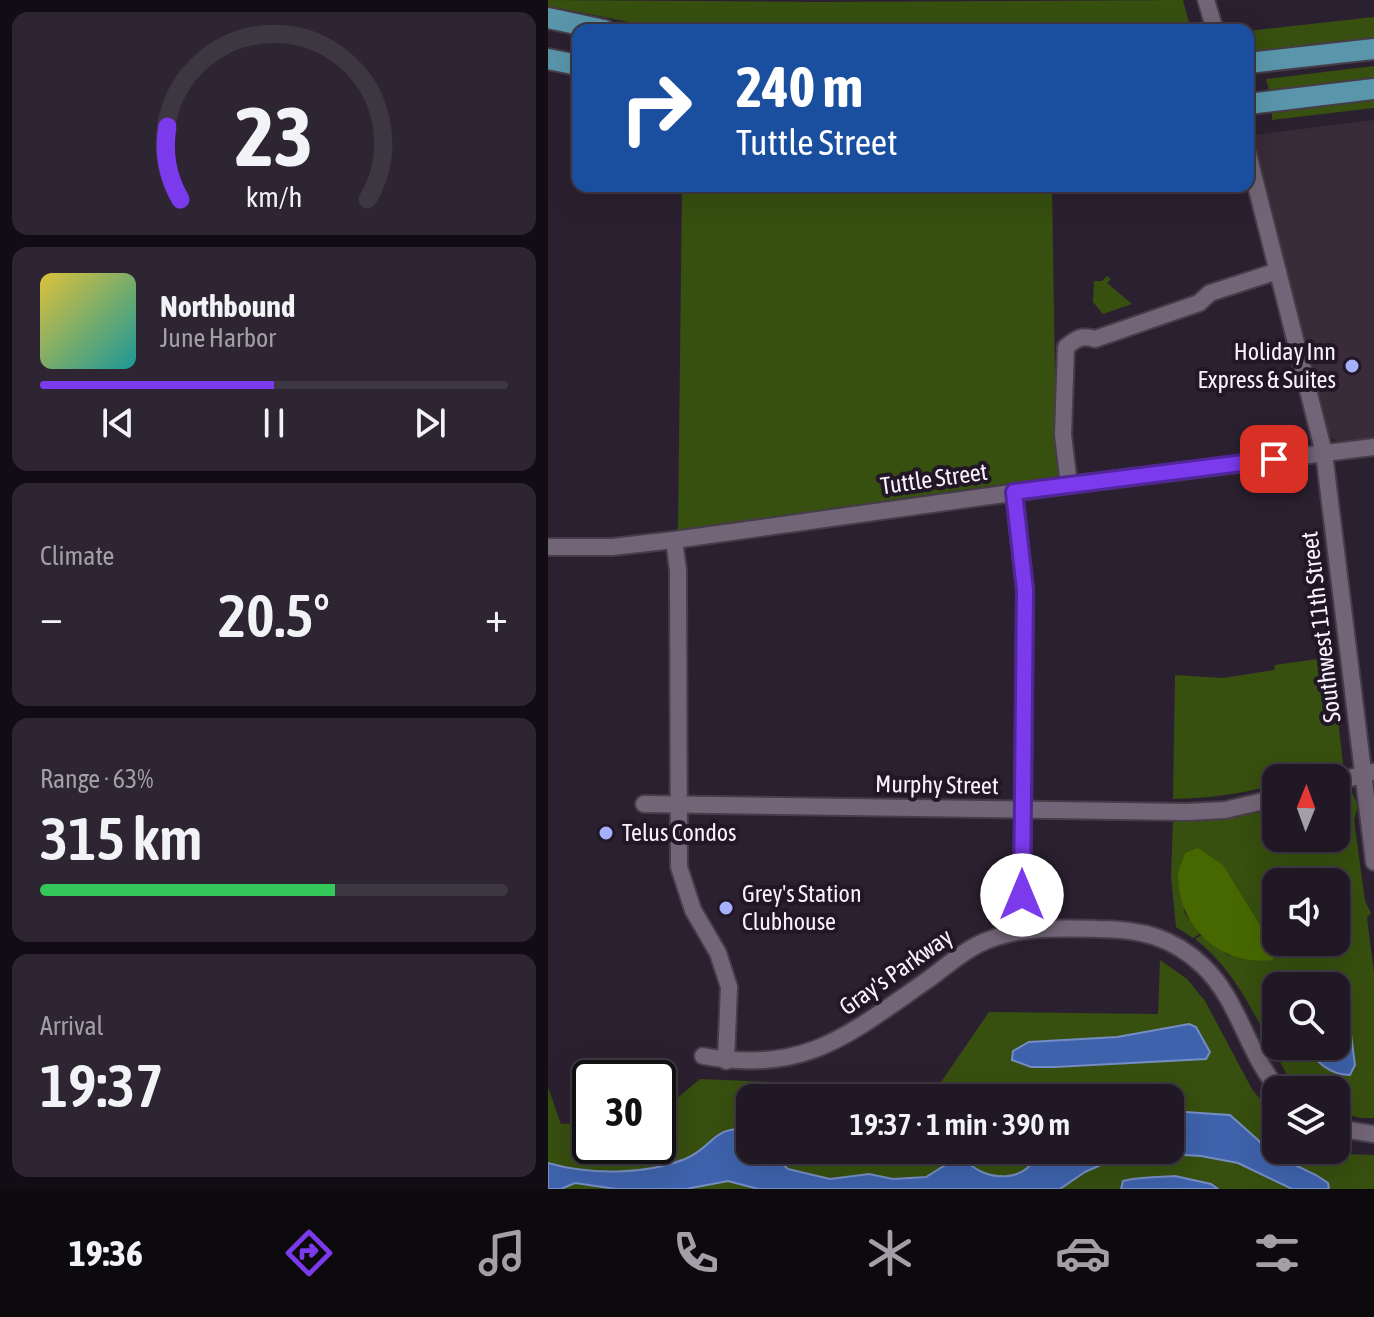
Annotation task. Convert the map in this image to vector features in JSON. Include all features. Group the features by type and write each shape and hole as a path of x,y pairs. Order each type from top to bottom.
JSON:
{"main road":[{"path":"548,18 576,24"},
{"path":"1254,62 1374,49"},
{"path":"548,59 572,64"},
{"path":"1254,103 1374,89"}],"street":[{"path":"1206,0 1213,24"},
{"name":"Southwest 11th Street","path":"1254,177 1324,453 1369,773 1374,862"},
{"path":"1069,485 1063,435 1066,347 1085,335 1095,339 1199,303 1210,293 1278,271"},
{"name":"Tuttle Street","path":"548,547 612,547 674,540 1014,492 1374,447"},
{"path":"1014,492 1025,574 1022,931"},
{"path":"674,540 678,570 679,867 685,890 718,953 729,987 726,1061"},
{"name":"Murphy Street","path":"644,804 1206,812 1262,801"},
{"name":"Gray's Parkway","path":"703,1056 726,1061 769,1062 792,1058 830,1045 979,944 1022,931 1122,929 1150,933 1173,943 1206,968 1227,996 1269,1076"},
{"path":"1350,1130 1374,1134"}],"shaded area":[{"path":"1374,120 1374,439 1345,443 1329,435 1254,135"}],"green space":[{"path":"548,0 1183,0 1189,24 639,24 548,6"},
{"path":"1374,17 1374,37 1255,51 1254,30"},
{"path":"1374,66 1374,77 1269,90 1266,79"},
{"path":"1374,100 1374,108 1272,120 1272,113"},
{"path":"682,192 1052,192 1056,442 1060,476 678,530"},
{"path":"1107,276 1111,279 1107,283 1132,304 1103,314 1093,302 1094,281 1102,281"},
{"path":"1331,657 1343,764 1262,764 1262,787 1173,799 1175,675 1223,678 1274,670 1275,665"},
{"path":"1350,788 1358,806 1354,820 1365,901 1371,913 1367,918 1374,973 1374,1118 1350,1115 1350,1076 1288,1076 1279,1060 1350,1060 1350,972 1262,972 1262,1029 1226,969 1195,939 1202,935 1231,957 1178,875 1185,914 1200,934 1193,938 1176,927 1171,877 1173,820 1237,816 1262,810 1262,852 1350,852"},
{"path":"1198,848 1223,865 1262,929 1262,956 1275,956 1272,960 1236,957 1206,940 1195,927 1180,895 1178,877 1185,853"},
{"path":"1160,960 1187,979 1205,1001 1252,1089 1262,1102 1262,1164 1350,1164 1350,1154 1374,1155 1374,1189 548,1189 548,1087 561,1124 572,1123 572,1164 676,1164 676,1099 700,1079 773,1084 736,1084 736,1164 1184,1164 1184,1084 940,1084 989,1012 1158,1014"}],"water":[{"path":"1189,1024 1196,1027 1210,1052 1206,1059 1055,1067 1031,1067 1012,1060 1013,1051 1029,1042 1117,1037"},
{"path":"1350,1027 1355,1065 1350,1075 1336,1073 1317,1060 1350,1060"},
{"path":"1184,1112 1230,1115 1262,1145 1262,1164 1293,1164 1328,1183 1329,1189 1292,1189 1238,1163 1184,1155"},
{"path":"736,1129 736,1164 783,1164 788,1169 830,1179 869,1174 893,1179 926,1177 947,1164 970,1164 994,1176 1016,1174 1030,1164 1103,1164 1060,1189 758,1189 728,1181 686,1189 616,1189 575,1183 561,1189 548,1189 548,1163 581,1170 617,1172 676,1164 695,1154 721,1133"},
{"path":"1175,1176 1211,1184 1218,1189 1121,1189 1123,1181"}],"place":[{"name":"Holiday Inn Express & Suites","path":"1352,366"},
{"name":"Telus Condos","path":"606,833"},
{"name":"Grey's Station Clubhouse","path":"726,908"}],"route":[{"path":"1022,895 1025,590 1014,492 1274,459"}]}
